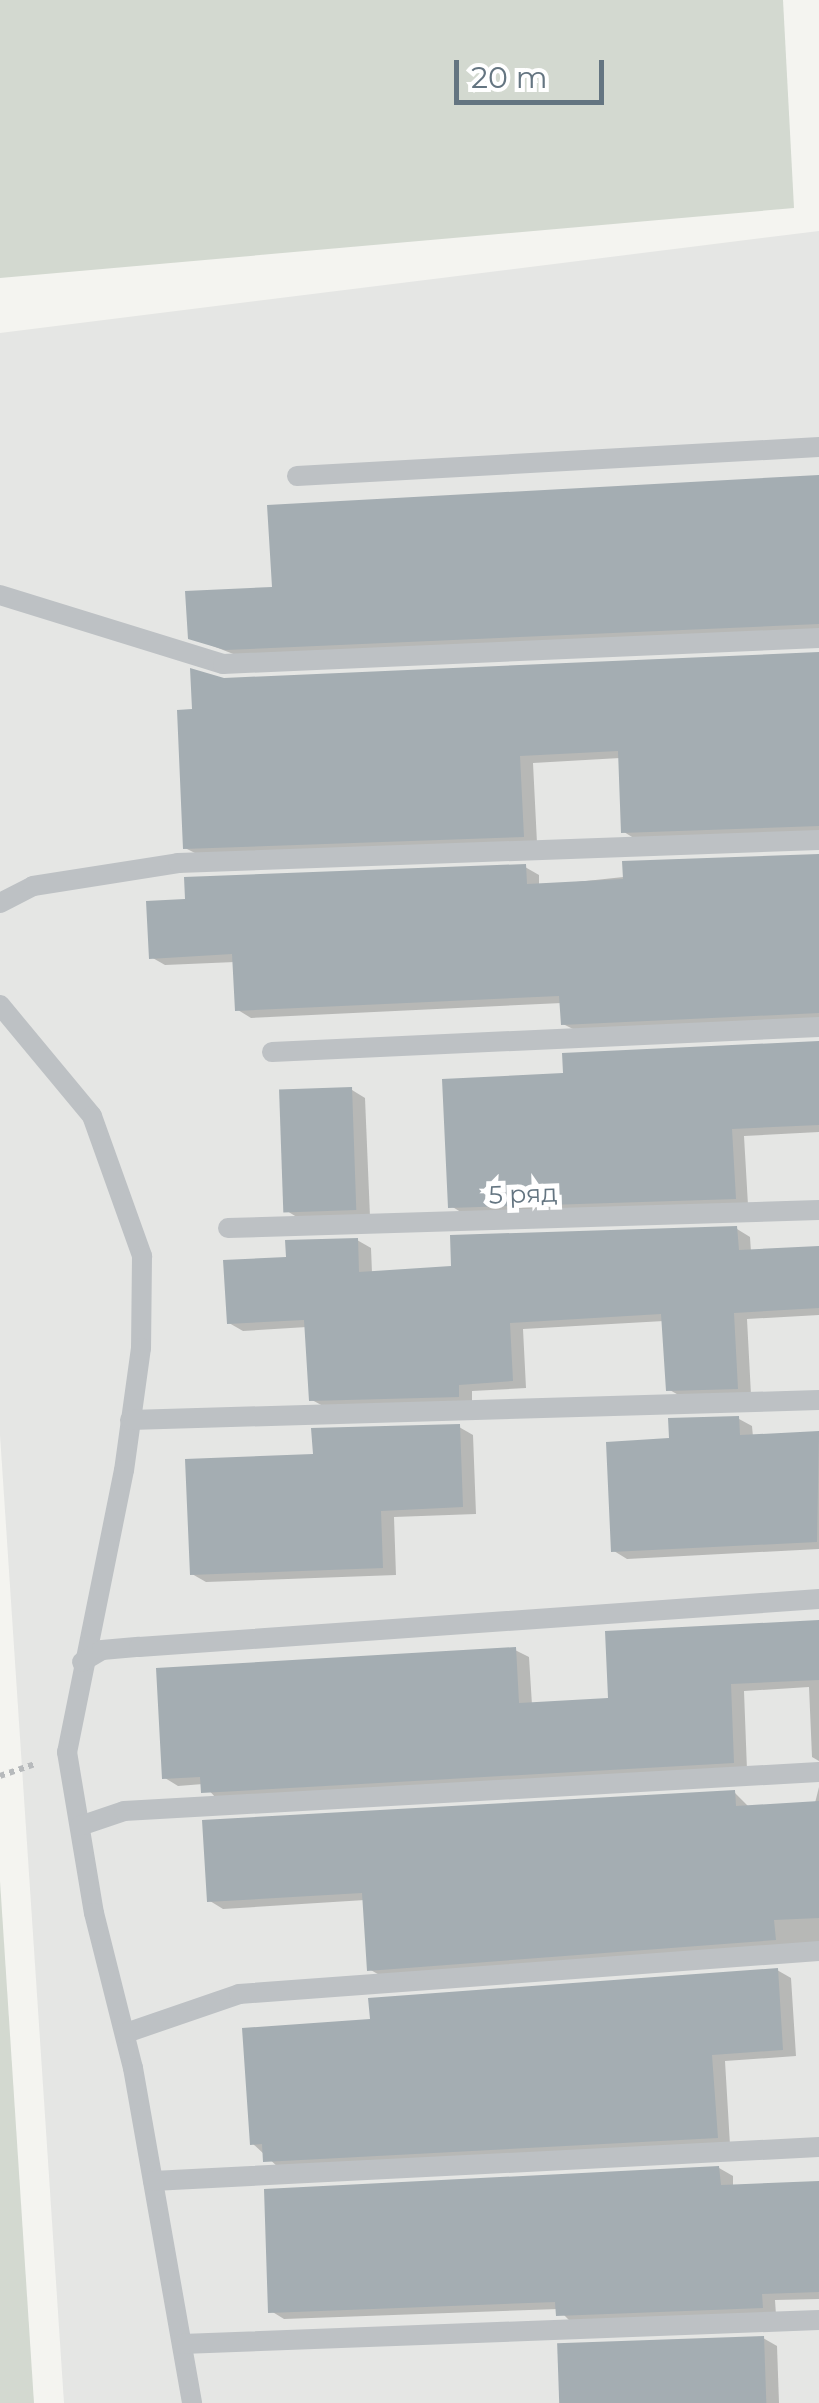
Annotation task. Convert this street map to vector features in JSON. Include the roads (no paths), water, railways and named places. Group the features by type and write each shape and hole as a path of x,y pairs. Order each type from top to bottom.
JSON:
{"lane":[{"path":"297,476 819,448"},
{"path":"0,595 223,664 819,638"},
{"path":"0,902 33,886 178,863 819,840"},
{"path":"0,1004 92,1116 142,1256 141,1348 67,1752 94,1913 126,2034 192,2403"},
{"path":"272,1052 819,1028"},
{"name":"5 ряд","path":"228,1228 819,1210"},
{"path":"130,1420 819,1400"},
{"path":"82,1662 102,1650 819,1598"},
{"path":"80,1826 124,1811 819,1772"},
{"path":"126,2034 239,1994 819,1951"},
{"path":"153,2181 819,2147"},
{"path":"182,2344 819,2320"}]}
